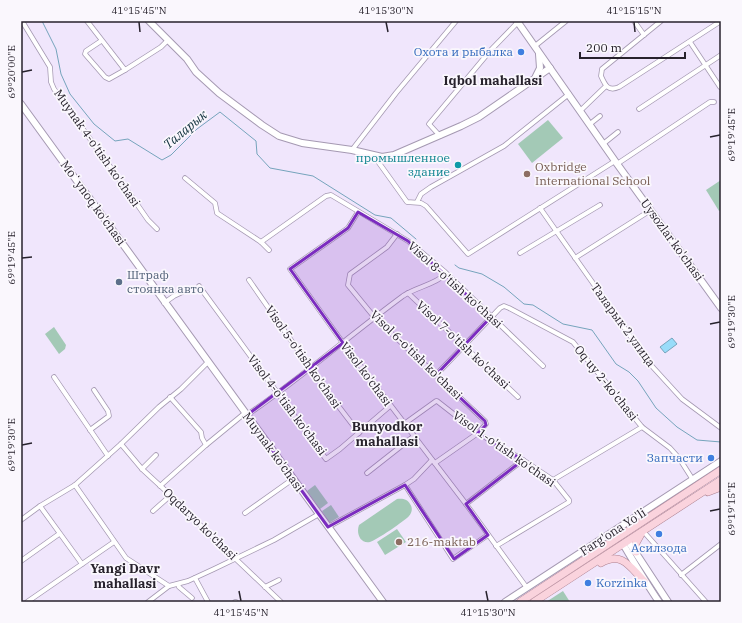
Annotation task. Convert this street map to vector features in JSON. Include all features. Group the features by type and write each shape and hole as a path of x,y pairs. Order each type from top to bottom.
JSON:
{"main road":[{"path":"624,541 630,526 705,476 721,469"},
{"name":"Farg'ona Yo'li","path":"520,602 643,531 721,480"},
{"path":"698,496 721,487"},
{"path":"636,552 636,542 643,531"},
{"name":"Farg'ona Yo'li","path":"534,602 624,541"},
{"path":"577,574 610,556 618,554 626,558 644,581"}],"street":[{"name":"Muynak 4-o'tish ko'chasi","path":"22,21 50,67 54,89 148,220 157,229"},
{"path":"86,21 125,70"},
{"path":"149,21 187,59 196,72 219,93 284,138 308,144 352,150 382,157 391,156 440,136 479,117 550,68"},
{"path":"352,150 396,93 456,21"},
{"path":"440,136 429,124 517,21"},
{"name":"Uysozlar ko'chasi","path":"517,21 721,308"},
{"path":"536,78 540,64 536,49 566,21"},
{"path":"634,21 644,35"},
{"path":"661,21 602,69 601,76 606,86 612,89 619,87 720,21"},
{"path":"101,40 86,51 85,54 105,77 109,79 161,48 168,41"},
{"path":"690,42 720,87 721,86"},
{"path":"639,109 721,55"},
{"path":"580,111 606,86"},
{"path":"416,202 421,194 431,187 504,146 568,94"},
{"path":"374,155 408,202 416,202 426,206 468,254 710,102 714,102"},
{"name":"Moʻynoq ko'chasi","path":"21,104 164,303"},
{"path":"590,124 600,116"},
{"path":"603,144 618,132"},
{"path":"185,178 215,203 217,213 261,242 269,250"},
{"name":"Visol 8-o'tish ko'chasi","path":"261,242 326,196 331,195 408,241 446,274 543,366"},
{"path":"520,253 600,205"},
{"name":"Таларык 2 улица","path":"540,208 650,364 682,399 721,428"},
{"path":"575,258 651,210"},
{"name":"Visol ko'chasi","path":"358,212 348,228 290,269 390,406 466,504 526,588"},
{"name":"Visol 6-o'tish ko'chasi","path":"397,234 387,247 349,276 348,285 375,318 485,421 486,424 478,433"},
{"path":"160,486 206,445 246,414 278,394 408,293 441,279 446,274"},
{"name":"Visol 5-o'tish ko'chasi","path":"249,280 311,369 359,434"},
{"name":"Visol 4-o'tish ko'chasi","path":"199,286 326,459 359,434 390,406"},
{"path":"164,303 174,296 189,289"},
{"name":"Visol 7-o'tish ko'chasi","path":"408,293 518,396"},
{"name":"Muynak ko'chasi","path":"164,303 383,602"},
{"name":"Oq uy 2-ko'chasi","path":"436,375 491,317 504,306 573,342 642,427 670,448 679,458 693,480"},
{"path":"21,520 40,506 75,485 170,397 181,389 208,362"},
{"path":"54,377 108,456"},
{"path":"90,430 109,416 108,411 94,390"},
{"path":"170,397 201,432 202,438 206,445"},
{"name":"Visol 1-o'tish ko'chasi","path":"404,424 436,401 478,433 553,480 569,500 569,502 496,546"},
{"path":"553,480 642,427"},
{"path":"328,527 405,485 433,462 478,433"},
{"path":"367,473 414,436"},
{"name":"Oqdaryo ko'chasi","path":"121,444 142,469 266,587 279,602"},
{"path":"142,469 156,455"},
{"path":"466,504 523,460"},
{"name":"Farg'ona Yo'li","path":"505,602 721,462"},
{"path":"245,513 293,479"},
{"path":"75,485 126,558 169,586"},
{"path":"405,485 453,559 488,535"},
{"path":"152,511 171,495"},
{"path":"40,506 82,564"},
{"path":"148,602 169,586 195,578 274,540 319,514"},
{"path":"643,531 706,602"},
{"path":"21,561 59,534"},
{"path":"624,541 636,552 668,602"},
{"path":"624,541 644,581 659,602"},
{"path":"27,602 114,542"},
{"path":"681,575 721,544"},
{"path":"195,578 208,602"},
{"path":"266,587 279,580"},
{"path":"178,584 179,587 192,598"}],"highlighted area":[{"path":"358,212 408,241 491,317 436,375 485,421 486,425 478,433 523,460 466,504 488,535 454,559 405,485 328,527 247,415 343,343 290,269 348,228"}],"green space":[{"path":"548,120 563,138 532,163 518,144"},
{"path":"721,180 721,210 719,211 706,190"},
{"path":"54,327 66,345 65,349 59,354 45,334"},
{"path":"315,485 328,503 320,509 307,491"},
{"path":"397,499 405,499 409,502 412,509 409,516 397,526 373,541 367,542 361,540 358,531 359,525"},
{"path":"331,505 339,517 329,523 322,511"},
{"path":"397,529 406,542 385,555 377,542"},
{"path":"563,591 570,602 546,602"}],"water":[{"path":"672,338 677,344 665,353 660,347"}],"waterway":[{"name":"Таларык","path":"42,21 56,49 61,74 70,94 94,124 115,141 128,139 162,160 171,155 197,129 220,112 256,141 257,154 270,168 313,176 375,215 391,218 416,239"},
{"name":"Таларык","path":"455,265 459,268 482,274 504,287 524,304 533,305 563,324 592,330 616,364 629,372 638,381 656,408 677,427 697,440 721,442"}],"place":[{"name":"Охота и рыбалка","path":"521,52"},
{"name":"промышленное здание","path":"458,165"},
{"name":"Oxbridge International School","path":"527,174"},
{"name":"Штраф стоянка авто","path":"119,282"},
{"name":"Запчасти","path":"711,458"},
{"name":"Асилзода","path":"659,534"},
{"name":"216-maktab","path":"399,542"},
{"name":"Korzinka","path":"588,583"}],"district":[{"name":"Iqbol mahallasi","path":"493,80"},
{"name":"Bunyodkor mahallasi","path":"387,434"},
{"name":"Yangi Davr mahallasi","path":"125,576"}]}
